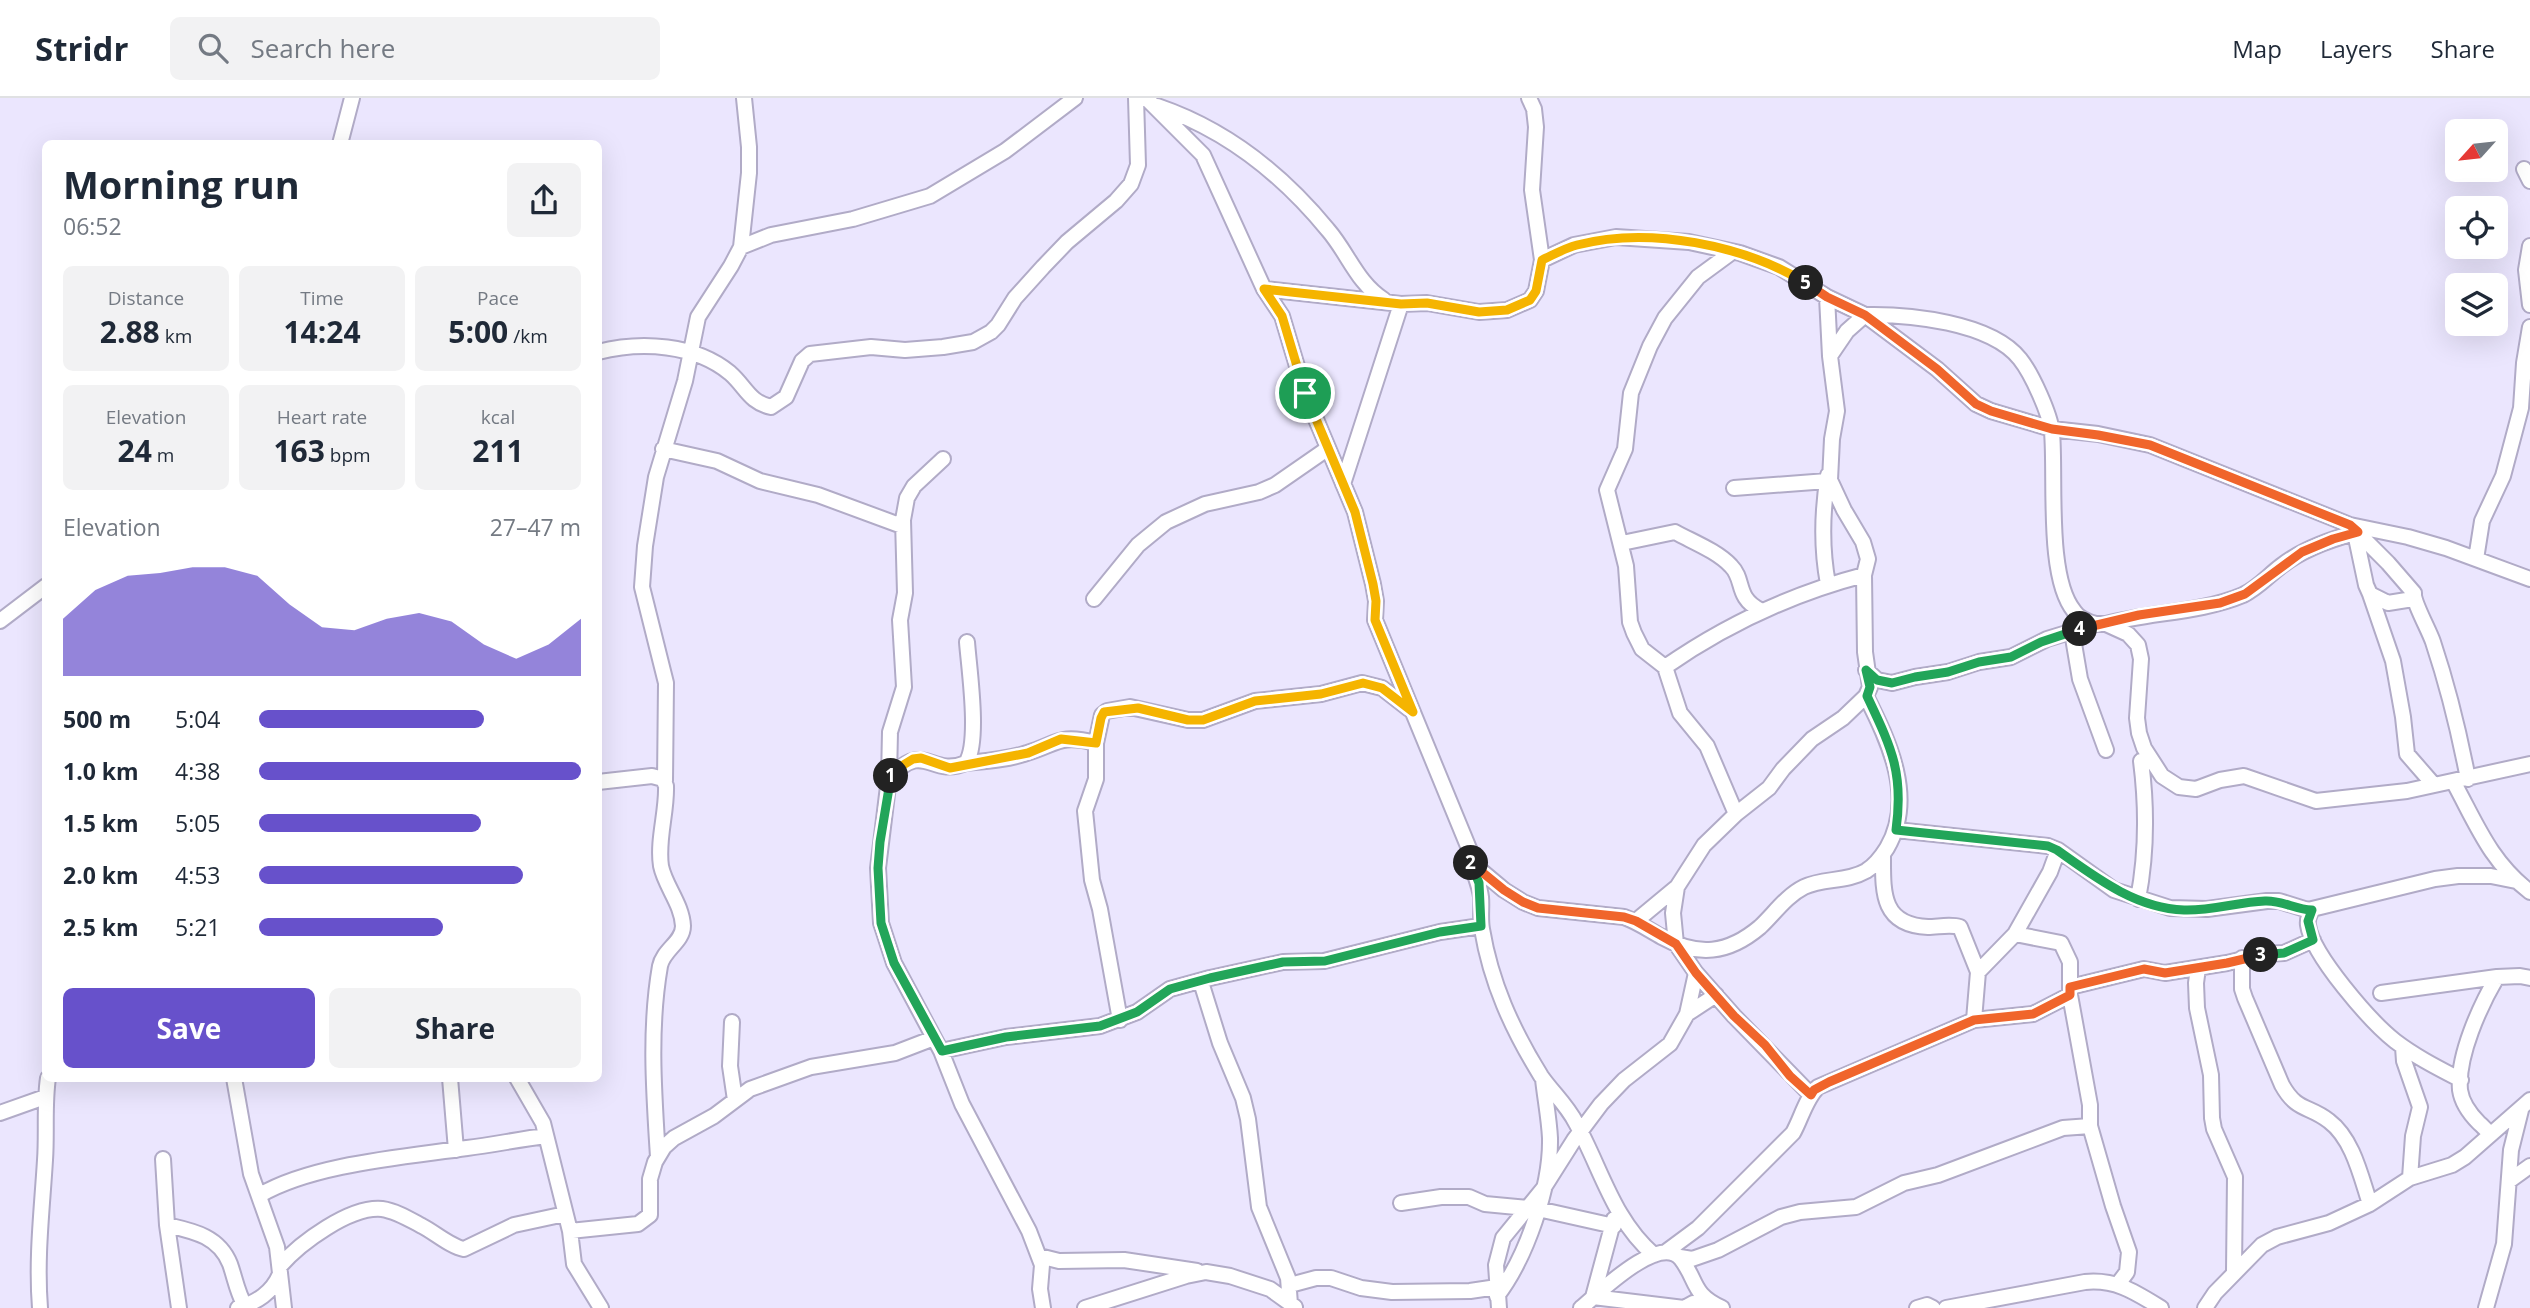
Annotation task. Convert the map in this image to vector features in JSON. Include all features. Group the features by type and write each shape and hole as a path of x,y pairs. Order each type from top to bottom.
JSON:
{"street":[{"path":"342,140 352,98"},
{"path":"658,1157 653,1049 658,980 664,954 677,941 683,927 661,864 666,796 663,730 666,683 642,587 647,529 663,449 683,388 698,317 741,247 749,173 744,98"},
{"path":"741,247 771,235 853,219 930,196 1005,151 1075,98"},
{"path":"602,351 649,345 690,353 725,369 755,402 771,407 786,397 802,360 810,354 871,347 905,350 973,342 998,325 1015,298 1051,258 1116,201 1131,184 1138,165 1136,98"},
{"path":"1264,289 1395,303 1427,303 1479,312 1507,310 1530,300 1536,291 1542,260 1532,190 1536,127 1534,109 1529,98"},
{"path":"1149,101 1218,133 1271,170 1329,230 1371,292 1395,303"},
{"path":"1149,101 1203,155 1264,289 1282,316 1305,393 1355,512 1376,601 1375,620 1470,851 1470,862 1479,883 1481,926 1492,974 1504,1009 1543,1079 1568,1108 1616,1209 1638,1241 1667,1254 1692,1259 1718,1250 1781,1217 1800,1212 1856,1208 1904,1183 1937,1175 2063,1128 2090,1126"},
{"path":"1542,260 1574,245 1616,237 1689,242 1779,267 1827,297 1865,315 1937,369 1976,404 1991,411 2052,429 2150,445 2354,530 2408,537 2530,579"},
{"path":"2530,247 2525,270 2530,305"},
{"path":"1732,252 1698,277 1668,312 1637,375 1627,412 1625,449 1607,490 1622,543 1630,622 1634,633 1642,649 1665,667 1680,713 1707,746 1736,814"},
{"path":"1827,297 1830,356 1837,411 1824,503 1822,552 1828,584"},
{"path":"1343,484 1395,303"},
{"path":"1830,356 1847,331 1865,315 1898,314 1969,330 2007,347 2020,358 2029,372 2052,429 2054,523 2059,570 2067,597 2074,613 2086,621 2128,634 2138,645 2141,659 2137,718 2139,733 2144,748 2162,776 2179,787 2196,789 2220,780 2244,776 2316,801 2378,795 2530,764"},
{"path":"2476,559 2482,521 2503,476 2521,408 2530,327"},
{"path":"663,449 717,461 760,481 818,495 902,526"},
{"path":"1094,599 1138,545 1166,522 1205,504 1267,489 1327,449"},
{"path":"943,459 914,486 907,498 902,526 906,582 900,620 904,687 890,732 889,778 878,868 881,923 894,963 937,1044 962,1104 1017,1206 1039,1256 1043,1272 1040,1289 1043,1308"},
{"path":"1734,488 1829,474"},
{"path":"1811,1095 1790,1076 1765,1045 1734,1016 1696,973 1676,944 1673,913 1677,887 1689,864 1704,845 1736,814 1769,788 1812,739 1843,718 1867,696 1870,687 1866,670 1864,575 1868,559 1863,542 1844,510 1829,474"},
{"path":"2354,530 2366,586 2393,661 2407,754 2434,785"},
{"path":"2354,530 2402,577 2413,593 2413,599 2427,624 2453,707 2461,780 2484,842 2506,872 2530,892"},
{"path":"1866,670 1877,680 1892,683 2011,657 2041,642 2101,624 2139,615 2207,606 2245,594 2302,552 2354,530"},
{"path":"1622,543 1675,532 1732,566 1742,594 1753,607 1760,610"},
{"path":"1665,667 1698,644 1760,610 1828,584 1864,575"},
{"path":"0,621 42,589"},
{"path":"2370,594 2388,603 2413,599"},
{"path":"2072,632 2080,679 2106,750"},
{"path":"966,763 972,750 973,736 967,642"},
{"path":"1120,1020 1100,909 1092,880 1085,811 1096,779 1096,743 1101,718 1107,711 1138,708 1188,720 1203,720 1255,701 1321,694 1363,683 1382,688 1413,712"},
{"path":"1470,862 1504,890 1538,908 1611,914 1636,921 1676,944 1696,951 1740,942 1801,888 1866,871 1883,855 1896,830 1900,800 1897,768 1884,731 1867,696"},
{"path":"889,778 913,759 921,758 950,768 1028,753 1061,739 1096,743"},
{"path":"2138,898 2144,872 2146,832 2141,761"},
{"path":"602,782 652,776 665,781"},
{"path":"1896,830 2048,846 2107,886 2182,910 2279,901 2312,910 2435,879 2491,876 2516,881"},
{"path":"1978,972 2015,934 2050,872 2057,850"},
{"path":"1883,855 1885,898 1900,921 1920,926 1960,926 1978,972 1974,1020"},
{"path":"1636,921 1677,887"},
{"path":"2312,910 2308,921 2313,940 2353,998 2403,1047 2460,1080"},
{"path":"570,1231 645,1221 652,1209 650,1180 658,1157 674,1138 714,1116 756,1086 811,1067 937,1044 1075,1031 1120,1020 1137,1012 1170,989 1262,965 1325,961 1440,932 1481,926"},
{"path":"2015,934 2061,943 2070,962 2070,991 2090,1105 2090,1126 2129,1252 2127,1272 2118,1284"},
{"path":"1581,1308 1611,1281 1667,1254 1698,1228 1793,1133 1814,1090 1829,1082 1974,1020 2033,1014 2070,991 2144,969 2165,973 2198,968 2242,958 2284,953 2313,940"},
{"path":"2242,958 2242,989 2282,1085 2288,1096 2297,1104 2328,1119 2338,1129 2354,1158 2370,1204"},
{"path":"2198,968 2197,1008 2211,1075 2212,1118 2214,1129 2235,1177 2235,1271"},
{"path":"1497,1297 1513,1272 1533,1208 1543,1189 1580,1131 1624,1080 1671,1044 1687,1014 1696,973"},
{"path":"2491,1134 2464,1103 2460,1080 2461,1064 2484,1000 2497,977"},
{"path":"2381,993 2497,977 2530,978"},
{"path":"1201,982 1220,1044 1243,1098 1259,1206 1290,1285 1293,1306"},
{"path":"1687,1014 1716,995"},
{"path":"733,1022 730,1066 735,1100"},
{"path":"2403,1047 2404,1061 2420,1107 2413,1136 2410,1178"},
{"path":"1543,1079 1550,1139 1543,1189"},
{"path":"40,1308 38,1257 46,1158 47,1082"},
{"path":"235,1082 251,1174 277,1247 284,1308"},
{"path":"450,1082 456,1150"},
{"path":"519,1082 543,1123 570,1231 576,1270 601,1308"},
{"path":"0,1113 45,1097"},
{"path":"2206,1308 2215,1293 2262,1245 2277,1237 2329,1223 2370,1204 2410,1178 2452,1165 2525,1105"},
{"path":"2486,1308 2504,1244 2511,1150 2525,1105"},
{"path":"260,1195 276,1185 305,1175 546,1136"},
{"path":"163,1159 167,1225 179,1308"},
{"path":"2508,1181 2530,1166"},
{"path":"1401,1202 1469,1197 1485,1204 1533,1208 1614,1226"},
{"path":"1497,1297 1496,1265 1503,1238 1533,1208"},
{"path":"167,1225 205,1236 219,1247 230,1264 241,1307 264,1296 271,1289 280,1270 310,1240 350,1215 376,1209 394,1212 464,1249 514,1225 565,1214"},
{"path":"1592,1297 1614,1226 1616,1209"},
{"path":"1667,1254 1704,1305"},
{"path":"1039,1256 1059,1261 1124,1260 1206,1272 1251,1281 1270,1289 1293,1306"},
{"path":"1085,1308 1206,1272"},
{"path":"1290,1285 1316,1278 1331,1278 1361,1288 1392,1292 1470,1291 1497,1297"},
{"path":"1946,1308 2105,1280 2118,1284 2161,1308"},
{"path":"1592,1297 1684,1307 1693,1303 1722,1308"}],"route":[{"path":"1616,237 1689,242 1740,253 1779,267 1827,297 1865,315 1937,369 1976,404 1991,411 2052,429 2150,445 2350,525 2358,532 2302,552 2245,594 2220,603 2096,624 2041,642 2011,657 1892,683 1877,680 1866,670 1870,687 1867,696 1884,731 1897,768 1900,800 1896,830 2048,846 2114,890 2171,908 2207,909 2279,901 2312,910 2308,928 2313,940 2284,953 2264,954 2165,973 2148,968 2070,987 2070,995 2041,1011 2022,1016 1974,1020 1818,1087 1811,1095 1734,1016 1696,973 1676,944 1624,917 1538,908 1504,890 1470,862 1479,883 1481,926 1440,932 1325,961 1262,965 1170,989 1137,1012 1100,1026 1006,1037 942,1051 894,963 881,923 878,868 880,842 889,778 900,767 913,759 921,758 934,765 950,768 966,763 1004,759 1028,753 1061,739 1096,743 1102,715 1107,711 1138,708 1188,720 1203,720 1255,701 1321,694 1363,683 1382,688 1413,712 1375,620 1373,584 1355,512 1305,393 1282,316 1264,289 1401,304 1427,303 1479,312 1507,310 1530,300 1536,291 1542,260 1574,245 1616,237"}]}
